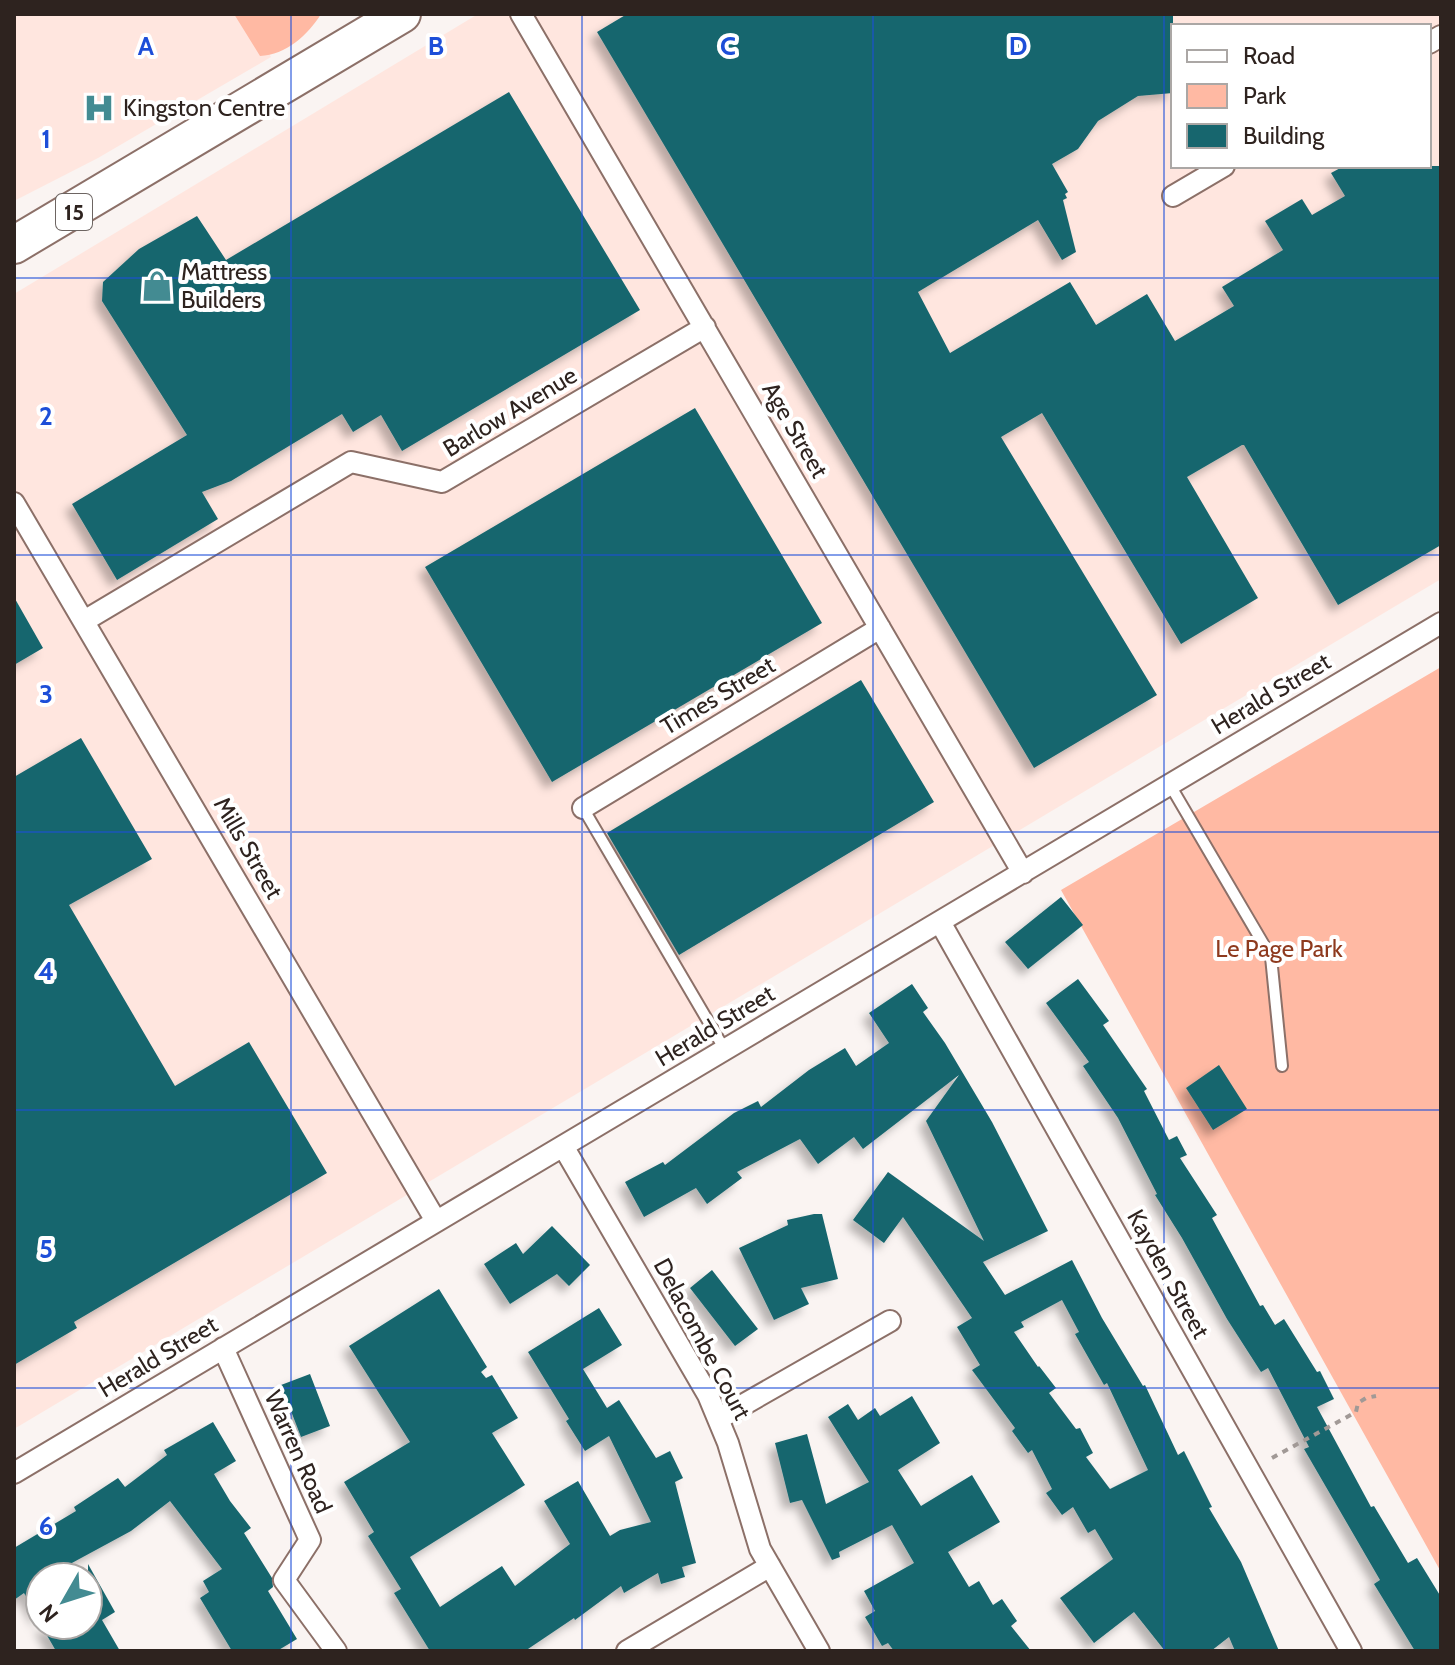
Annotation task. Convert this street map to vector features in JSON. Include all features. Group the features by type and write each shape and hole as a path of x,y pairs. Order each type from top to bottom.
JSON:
{"highway":[{"name":"15","path":"14,245 402,14"}],"street":[{"name":"Age Street","path":"521,14 1023,873"},
{"path":"1173,196 1221,168"},
{"name":"Barlow Avenue","path":"84,621 351,462 442,482 705,327"},
{"name":"Mills Street","path":"14,503 436,1221"},
{"name":"Herald Street","path":"14,1473 1441,623"},
{"name":"Times Street","path":"583,808 880,628"},
{"name":"Kayden Street","path":"940,922 1351,1651"},
{"name":"Delacombe Court","path":"563,1146 720,1418 755,1536 819,1651"},
{"path":"720,1418 890,1321"},
{"name":"Warren Road","path":"223,1348 310,1540 284,1580 336,1651"},
{"path":"627,1651 770,1566"}],"lane":[{"path":"1170,785 1271,957 1282,1066"},
{"path":"583,808 725,1050"}],"path":[{"path":"1272,1458 1356,1412 1358,1403 1376,1396"}],"shaded area":[{"name":"Kingston Centre","path":"14,14 245,14 271,57 98,158 14,201"},
{"path":"478,14 1441,14 1441,579 14,1429 14,294"}],"green space":[{"path":"234,14 321,14 310,29 287,48 260,56"},
{"name":"Le Page Park","path":"1441,667 1441,1572 1061,890"}],"building":[{"path":"627,14 1173,14 1171,93 1138,96 1098,121 1078,149 1052,164 1068,192 1063,200 1076,252 1062,260 1038,220 918,292 950,353 1070,282 1096,325 1147,294 1175,341 1234,306 1222,287 1283,250 1265,221 1302,199 1312,215 1345,196 1331,173 1340,168 1441,166 1441,545 1338,605 1242,445 1187,477 1258,598 1181,644 1042,413 1001,437 1157,695 1034,768 597,32"},
{"path":"509,92 640,310 402,451 381,415 353,432 342,414 231,481 202,492 218,519 117,580 72,504 187,435 102,301 103,282 139,249 197,216 226,260"},
{"path":"695,408 822,623 552,782 425,567"},
{"path":"14,597 43,648 14,665"},
{"path":"861,680 934,802 679,955 607,833"},
{"path":"81,738 152,859 69,905 175,1086 249,1042 327,1173 74,1322 77,1328 14,1365 14,777"},
{"path":"1061,897 1083,925 1028,969 1005,942"},
{"path":"1078,979 1109,1021 1103,1025 1147,1089 1144,1091 1169,1140 1177,1136 1187,1155 1180,1158 1217,1215 1212,1218 1260,1306 1263,1305 1275,1325 1284,1319 1317,1372 1320,1371 1334,1399 1317,1407 1371,1507 1374,1506 1408,1563 1417,1558 1441,1597 1441,1651 1415,1651 1374,1584 1380,1580 1304,1449 1309,1447 1268,1368 1261,1372 1227,1319 1155,1195 1118,1118 1083,1066 1089,1062 1046,1003"},
{"path":"912,984 928,1008 923,1012 992,1122 1048,1231 983,1262 1005,1295 1072,1260 1102,1318 1145,1385 1178,1455 1184,1451 1212,1507 1209,1508 1241,1562 1279,1651 1235,1651 1229,1637 1211,1651 1165,1651 1134,1612 1094,1643 1060,1598 1113,1559 1095,1529 1088,1533 1073,1507 1062,1515 1046,1493 1052,1489 1032,1450 1028,1453 1012,1431 1015,1428 972,1370 980,1365 957,1327 972,1318 903,1217 884,1243 853,1220 888,1172 984,1241 926,1121 959,1075 863,1149 854,1137 818,1164 800,1139 737,1172 742,1178 707,1204 696,1188 644,1217 625,1182 663,1162 665,1165 734,1113 758,1101 761,1107 809,1070 845,1048 856,1066 889,1043 869,1013","holes":["1062,1300 1079,1332 1075,1334 1104,1385 1107,1383 1148,1470 1110,1489 1086,1457 1093,1453 1080,1428 1076,1429 1049,1393 1056,1388 1014,1332 1024,1327 1021,1322"]},
{"path":"1219,1065 1247,1109 1213,1130 1186,1088"},
{"path":"822,1214 838,1279 801,1288 809,1304 774,1320 739,1248 788,1225 787,1220"},
{"path":"552,1226 590,1265 569,1286 557,1274 510,1304 484,1264 516,1243 523,1254"},
{"path":"712,1270 758,1329 735,1346 690,1288"},
{"path":"439,1289 487,1367 481,1372 486,1378 492,1375 518,1418 492,1433 525,1485 410,1557 440,1607 502,1566 515,1586 570,1544 544,1501 578,1481 610,1536 620,1530 651,1522 609,1436 585,1451 528,1352 599,1308 622,1345 583,1369 607,1408 619,1400 656,1458 670,1451 683,1478 675,1482 696,1563 682,1567 685,1577 661,1584 658,1573 624,1593 621,1586 525,1651 430,1651 394,1593 401,1589 368,1536 374,1532 344,1482 410,1442 349,1346"},
{"path":"310,1374 330,1426 301,1437 281,1385"},
{"path":"912,1396 940,1443 898,1470 921,1506 972,1475 1000,1522 948,1552 969,1587 979,1581 993,1605 1002,1599 1017,1621 1011,1626 1031,1651 894,1651 888,1643 882,1646 865,1617 875,1611 864,1591 914,1563 892,1525 839,1552 840,1557 832,1560 802,1500 790,1503 775,1443 807,1434 826,1504 869,1482 828,1417 848,1404 858,1420 875,1408 880,1416"},
{"path":"213,1422 236,1461 214,1474 251,1528 244,1533 272,1578 273,1587 268,1591 297,1639 277,1651 232,1651 200,1598 209,1592 203,1581 222,1569 170,1501 131,1531 76,1561 24,1561 24,1593 14,1600 14,1548 76,1511 74,1507 118,1478 125,1487 167,1455 164,1450"},
{"path":"104,1592 115,1612 104,1619"},
{"path":"104,1623 120,1651 56,1651 50,1641 104,1641"}],"place":[{"name":"Kingston Centre","path":"99,108"},
{"name":"Mattress Builders","path":"157,286"}]}
